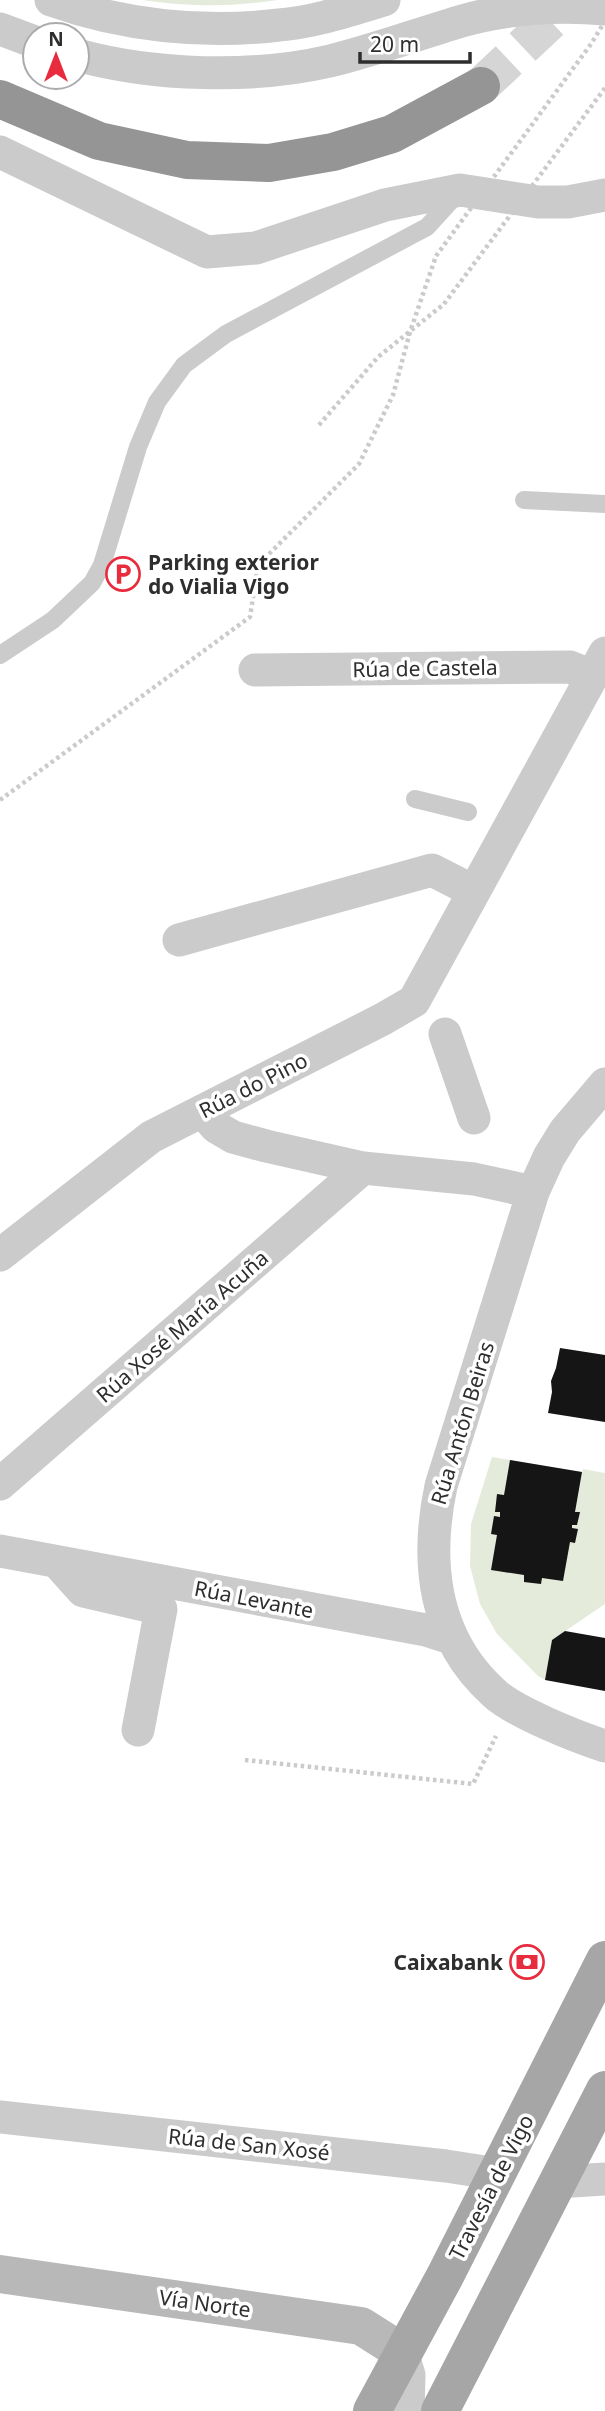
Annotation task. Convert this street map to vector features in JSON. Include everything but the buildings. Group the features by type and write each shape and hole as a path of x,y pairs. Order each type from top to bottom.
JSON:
{"highway":[{"path":"0,99 99,141 187,160 269,163 333,152 392,134 481,86"}],"main road":[{"name":"Travesía de Vigo","path":"372,2411 498,2174 605,1960"},
{"path":"440,2411 605,2090"}],"street":[{"path":"51,0 145,23 178,27 238,28 281,25 327,17 384,0"},
{"path":"91,58 173,70 236,72 283,68 368,51 465,20 520,10 605,9"},
{"path":"0,29 21,37"},
{"path":"0,152 207,252 256,248 385,205 460,190 538,202 568,202 605,195"},
{"name":"Rúa de Castela","path":"255,670 570,667 599,664"},
{"name":"Rúa do Pino","path":"0,1255 151,1137 383,1019 414,1000 599,664"},
{"path":"179,940 432,870 473,891"},
{"path":"445,1034 474,1118"},
{"name":"Rúa Antón Beiras","path":"605,1084 565,1131 533,1192 441,1486 432,1546 442,1614 451,1638 472,1669 495,1694 510,1705 605,1746"},
{"path":"202,1111 216,1127 233,1137 363,1168 474,1179 533,1192"},
{"name":"Rúa Xosé María Acuña","path":"0,1484 363,1168"},
{"name":"Rúa Levante","path":"2,1550 426,1630 451,1638"},
{"path":"57,1562 83,1591 161,1609 138,1730"},
{"name":"Rúa de San Xosé","path":"0,2117 498,2174"},
{"path":"557,2182 605,2179"},
{"name":"Vía Norte","path":"0,2274 361,2326 402,2352"},
{"path":"402,2352 409,2375 408,2411"}],"lane":[{"path":"0,655 53,620 92,583 102,565 142,436 157,402 184,365 226,334 427,227 460,190"},
{"path":"524,500 605,504"},
{"path":"415,799 468,812"}],"path":[{"path":"0,800 250,617 258,565 359,464 393,395 410,332 436,256 605,21"},
{"path":"319,425 378,357 444,304 605,88"},
{"path":"245,1760 473,1784 510,1705"}],"green space":[{"path":"142,0 278,0 210,5"},
{"path":"492,1457 582,1472 583,1469 605,1473 605,1604 552,1640 545,1680 497,1634 480,1604 470,1566 471,1524"}],"tunnel":[{"path":"481,86 562,10 569,0"}],"place":[{"name":"Parking exterior do Vialia Vigo","path":"123,574"},
{"name":"Caixabank","path":"527,1962"}]}
